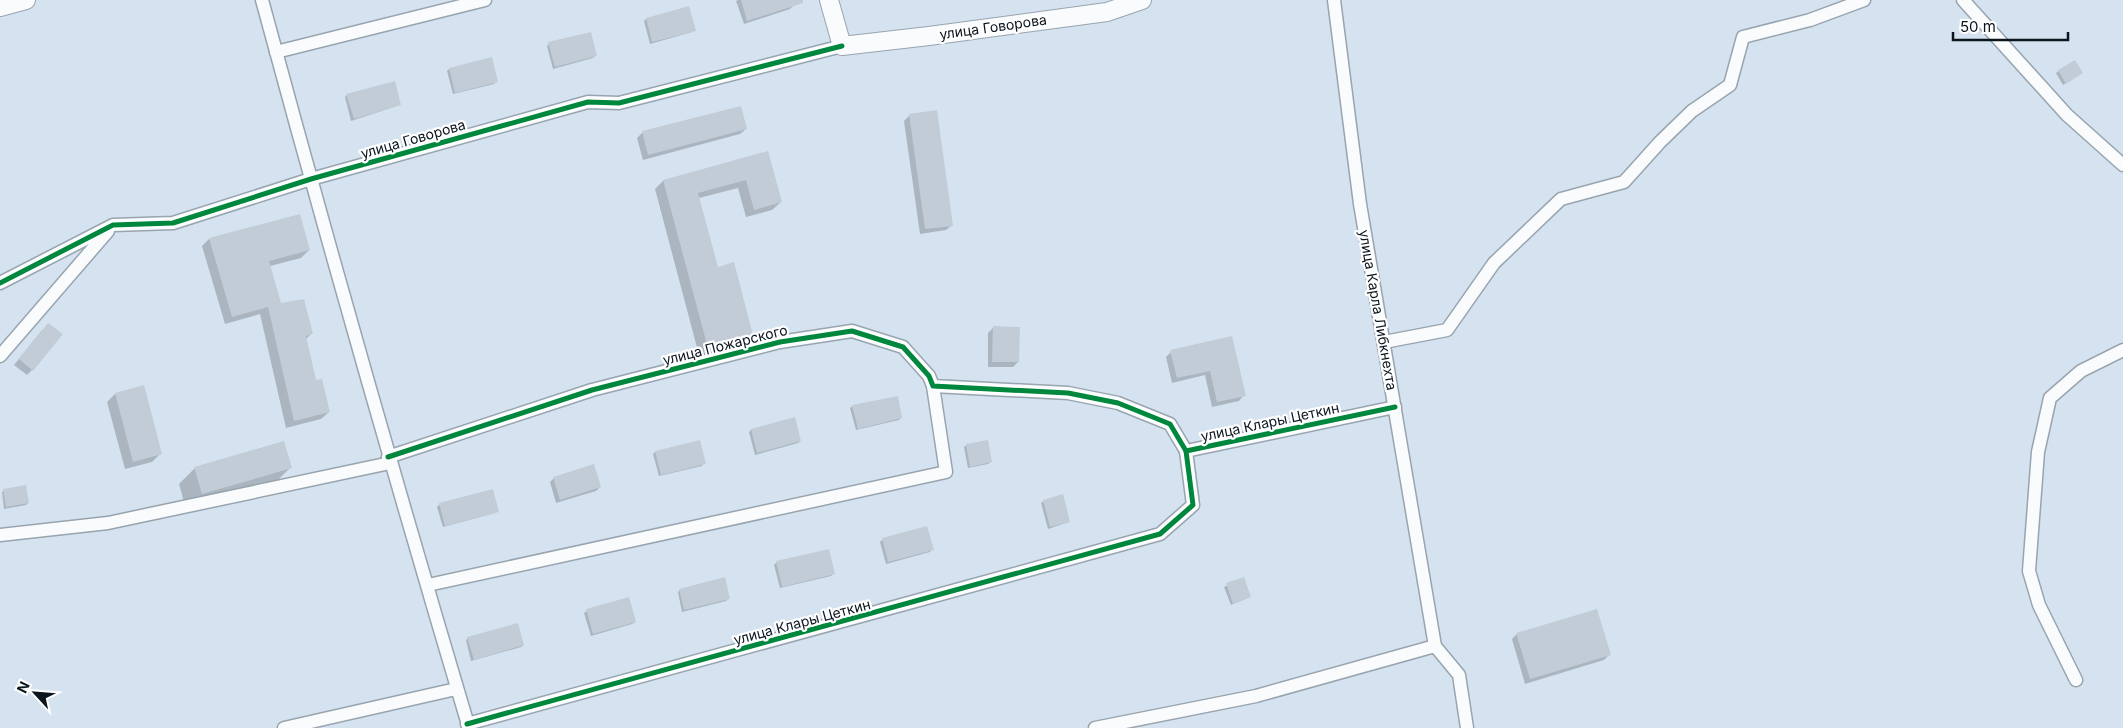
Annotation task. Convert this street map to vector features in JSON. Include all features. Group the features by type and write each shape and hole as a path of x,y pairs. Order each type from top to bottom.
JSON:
{"street":[{"path":"0,6 26,0"},
{"path":"262,0 389,460 428,585 456,690 468,726"},
{"path":"276,52 485,0"},
{"path":"829,0 842,46"},
{"name":"улица Говорова","path":"0,283 113,225 173,223 311,179 588,102 619,103 842,46 1107,12 1142,0"},
{"name":"улица Карла Либкнехта","path":"1334,0 1360,204 1436,646 1459,675 1467,728"},
{"path":"1384,342 1447,330 1494,264 1561,199 1624,182 1660,142 1692,111 1730,85 1742,37 1810,20 1864,0"},
{"path":"1963,0 2067,115 2123,165"},
{"path":"0,356 113,225"},
{"name":"улица Пожарского","path":"0,535 108,523 389,460 592,390 780,342 852,331 903,346 929,376 933,386"},
{"path":"2076,680 2039,604 2029,571 2038,452 2050,398 2081,371 2123,350"},
{"path":"428,585 946,472 933,386 1068,393 1118,403 1170,424 1186,451"},
{"name":"улица Клары Цеткин","path":"468,726 1160,534 1193,505 1186,451 1394,407"},
{"path":"1095,728 1256,696 1436,646"},
{"path":"284,728 456,690"}],"building":[{"path":"741,0 803,0 803,3 747,21"},
{"path":"689,6 696,31 652,42 646,18"},
{"path":"591,32 597,56 555,67 548,42"},
{"path":"492,57 498,82 455,93 449,68"},
{"path":"2075,60 2083,73 2066,84 2058,70"},
{"path":"395,81 401,105 354,119 346,94"},
{"path":"741,106 747,129 648,155 642,131"},
{"path":"937,110 953,226 925,229 909,114"},
{"path":"768,151 782,202 754,210 746,180 698,193 718,267 734,262 754,339 709,352 663,180"},
{"path":"300,214 310,250 269,261 281,303 304,299 313,334 306,336 316,380 322,379 330,412 294,421 268,307 232,317 209,238"},
{"path":"48,323 63,334 33,371 19,359"},
{"path":"993,326 1020,327 1019,362 992,362"},
{"path":"1232,336 1246,396 1217,402 1210,371 1177,378 1170,350"},
{"path":"144,385 162,454 133,462 115,393"},
{"path":"898,396 902,418 858,429 852,405"},
{"path":"795,417 801,441 757,453 751,429"},
{"path":"700,440 706,464 661,475 655,451"},
{"path":"988,440 992,462 970,467 966,444"},
{"path":"284,441 292,468 202,494 194,467"},
{"path":"594,464 601,487 560,500 553,477"},
{"path":"26,485 29,503 6,507 3,489"},
{"path":"493,489 499,512 445,526 439,503"},
{"path":"1063,494 1070,522 1050,527 1043,500"},
{"path":"927,526 934,550 888,562 882,538"},
{"path":"829,549 835,574 782,587 776,561"},
{"path":"725,577 730,599 684,610 679,589"},
{"path":"1244,577 1251,597 1233,604 1226,583"},
{"path":"629,597 636,622 593,634 586,609"},
{"path":"1597,609 1611,655 1530,679 1516,633"},
{"path":"518,623 524,645 474,660 467,637"}],"cycle path":[{"path":"0,283 113,225 173,223 311,179 588,102 619,103 842,46"},
{"path":"388,457 592,390 780,342 852,331 903,347 929,376 933,386 1068,393 1118,403 1170,424 1186,451"},
{"path":"467,724 1160,534 1193,505 1186,451 1395,407"}]}
